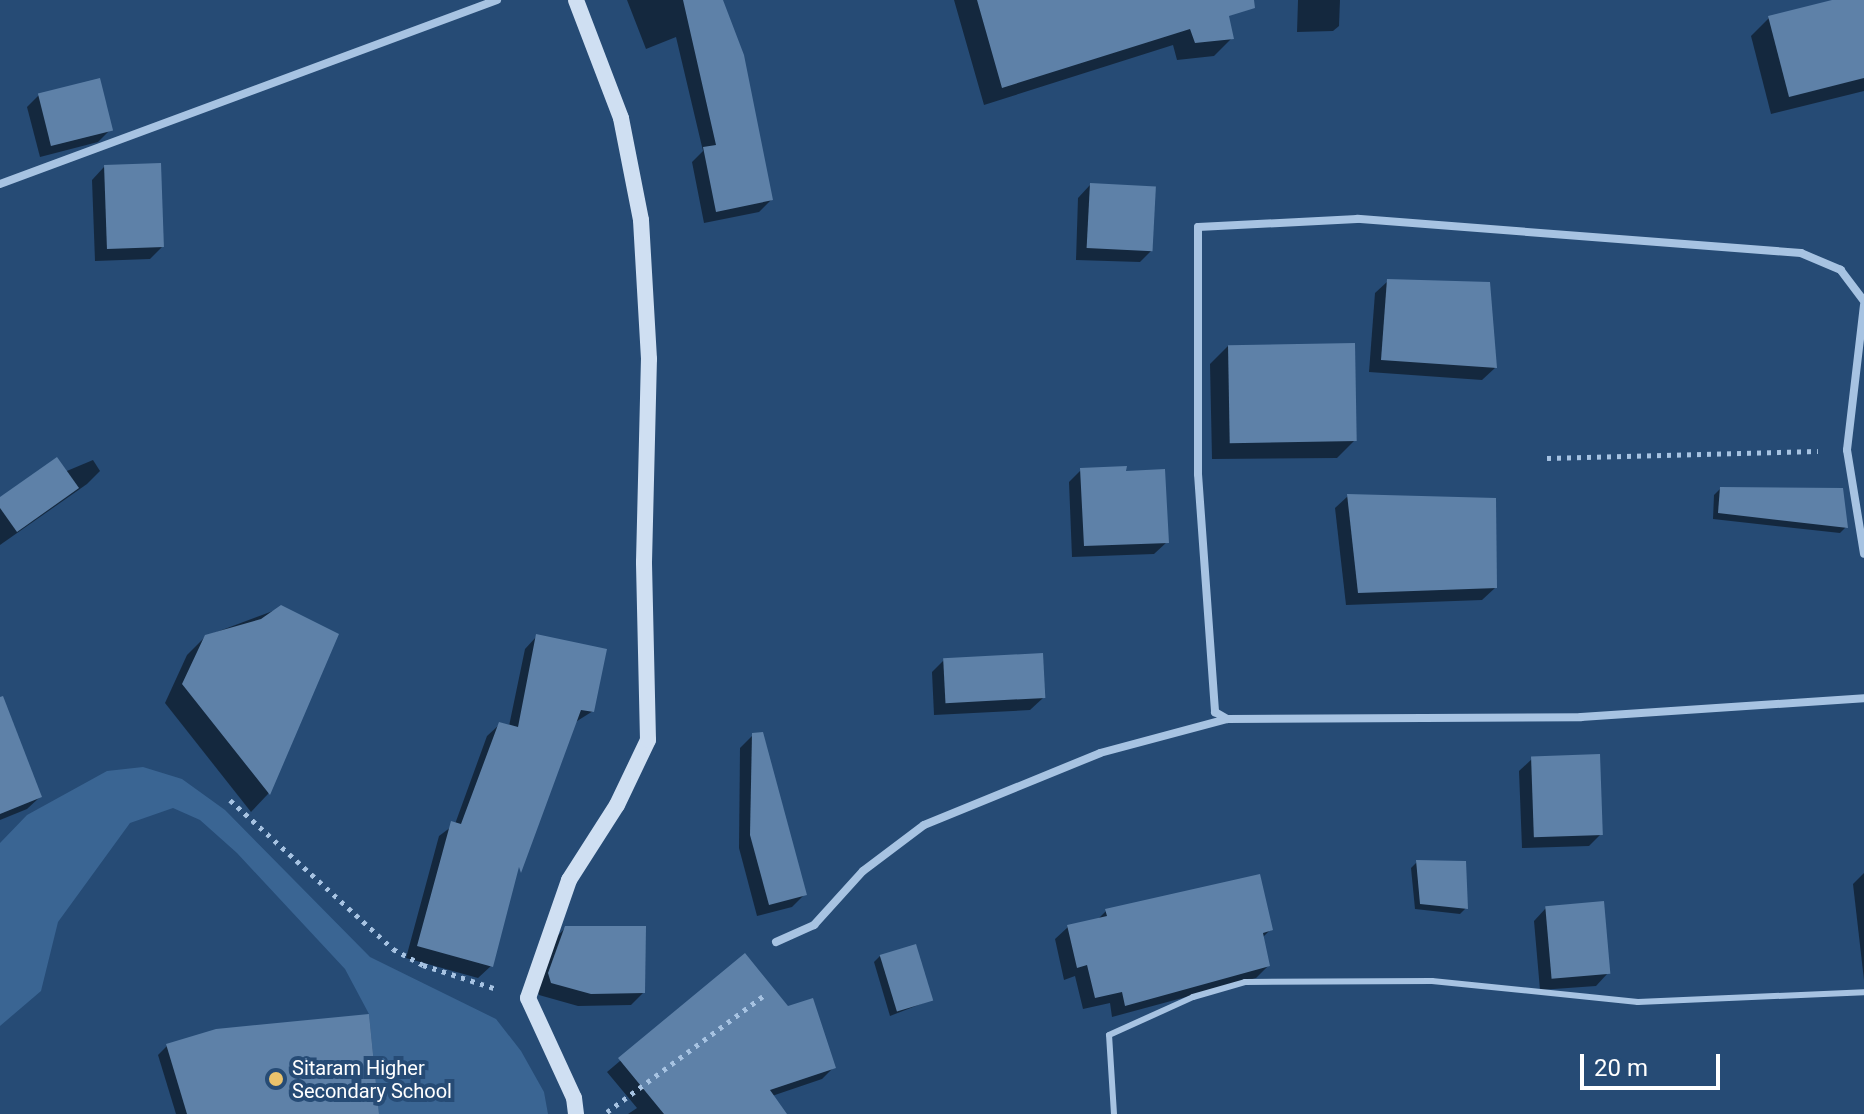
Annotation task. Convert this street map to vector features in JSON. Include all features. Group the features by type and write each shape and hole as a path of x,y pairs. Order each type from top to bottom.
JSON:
{"main road":[{"path":"576,0 621,118 641,220 649,359 644,562 648,740 617,805 569,880 528,998 574,1098 576,1114"}],"street":[{"path":"0,184 497,0"},
{"path":"1227,719 1215,712 1210,696 1198,474 1198,227 1357,219 1801,253 1841,270 1864,303 1847,450 1864,554"},
{"path":"776,942 814,925 863,871 924,825 1100,753 1227,719 1581,717 1864,698"}],"lane":[{"path":"1114,1114 1109,1035 1193,997 1245,982 1432,981 1638,1002 1864,992"}],"path":[{"path":"1547,458 1847,450"},
{"path":"230,800 393,949 423,965 528,998"},
{"path":"604,1114 763,996"}],"shaded area":[{"path":"143,767 182,779 225,810 370,957 496,1019 521,1051 544,1092 548,1114 379,1114 369,1014 345,969 237,853 200,820 173,808 130,823 58,922 41,991 0,1026 0,843 27,815 107,771"}],"building":[{"path":"683,0 723,0 744,55 773,200 716,212 703,147 716,145"},
{"path":"977,0 1254,0 1255,8 1229,16 1234,39 1195,43 1190,29 1002,88"},
{"path":"1832,0 1864,0 1864,78 1789,97 1768,16"},
{"path":"100,78 113,130 51,146 38,93"},
{"path":"161,163 164,247 107,249 104,165"},
{"path":"1090,183 1156,186 1153,251 1087,248"},
{"path":"1387,279 1490,282 1497,368 1381,360"},
{"path":"1355,343 1357,441 1230,443 1228,345"},
{"path":"57,457 79,488 17,532 0,508 0,497"},
{"path":"1127,466 1126,471 1165,469 1169,543 1084,546 1080,468"},
{"path":"1720,487 1843,488 1848,528 1718,513"},
{"path":"1347,494 1496,498 1497,588 1358,593"},
{"path":"281,605 339,634 270,795 182,684 205,635 261,619"},
{"path":"536,634 607,649 594,712 581,710 521,873 519,867 493,967 417,946 451,821 461,824 499,722 518,727"},
{"path":"1043,653 1045,698 945,703 943,658"},
{"path":"3,696 42,797 0,814 0,697"},
{"path":"763,732 807,895 769,905 750,835 752,733"},
{"path":"1600,754 1603,835 1534,837 1531,756"},
{"path":"1416,860 1466,861 1468,909 1420,904"},
{"path":"1260,874 1273,930 1263,933 1270,966 1125,1006 1122,992 1095,998 1087,965 1077,968 1067,925 1107,916 1105,909"},
{"path":"1604,901 1610,974 1552,979 1545,906"},
{"path":"565,926 646,926 645,993 591,994 551,983 548,973"},
{"path":"916,944 933,1000 897,1012 880,955"},
{"path":"745,953 788,1006 813,998 836,1068 770,1090 787,1114 664,1114 618,1058"},
{"name":"Sitaram Higher Secondary School","path":"369,1014 379,1114 187,1114 166,1044 216,1029"}],"place":[{"name":"Sitaram Higher Secondary School","path":"276,1079"}]}
